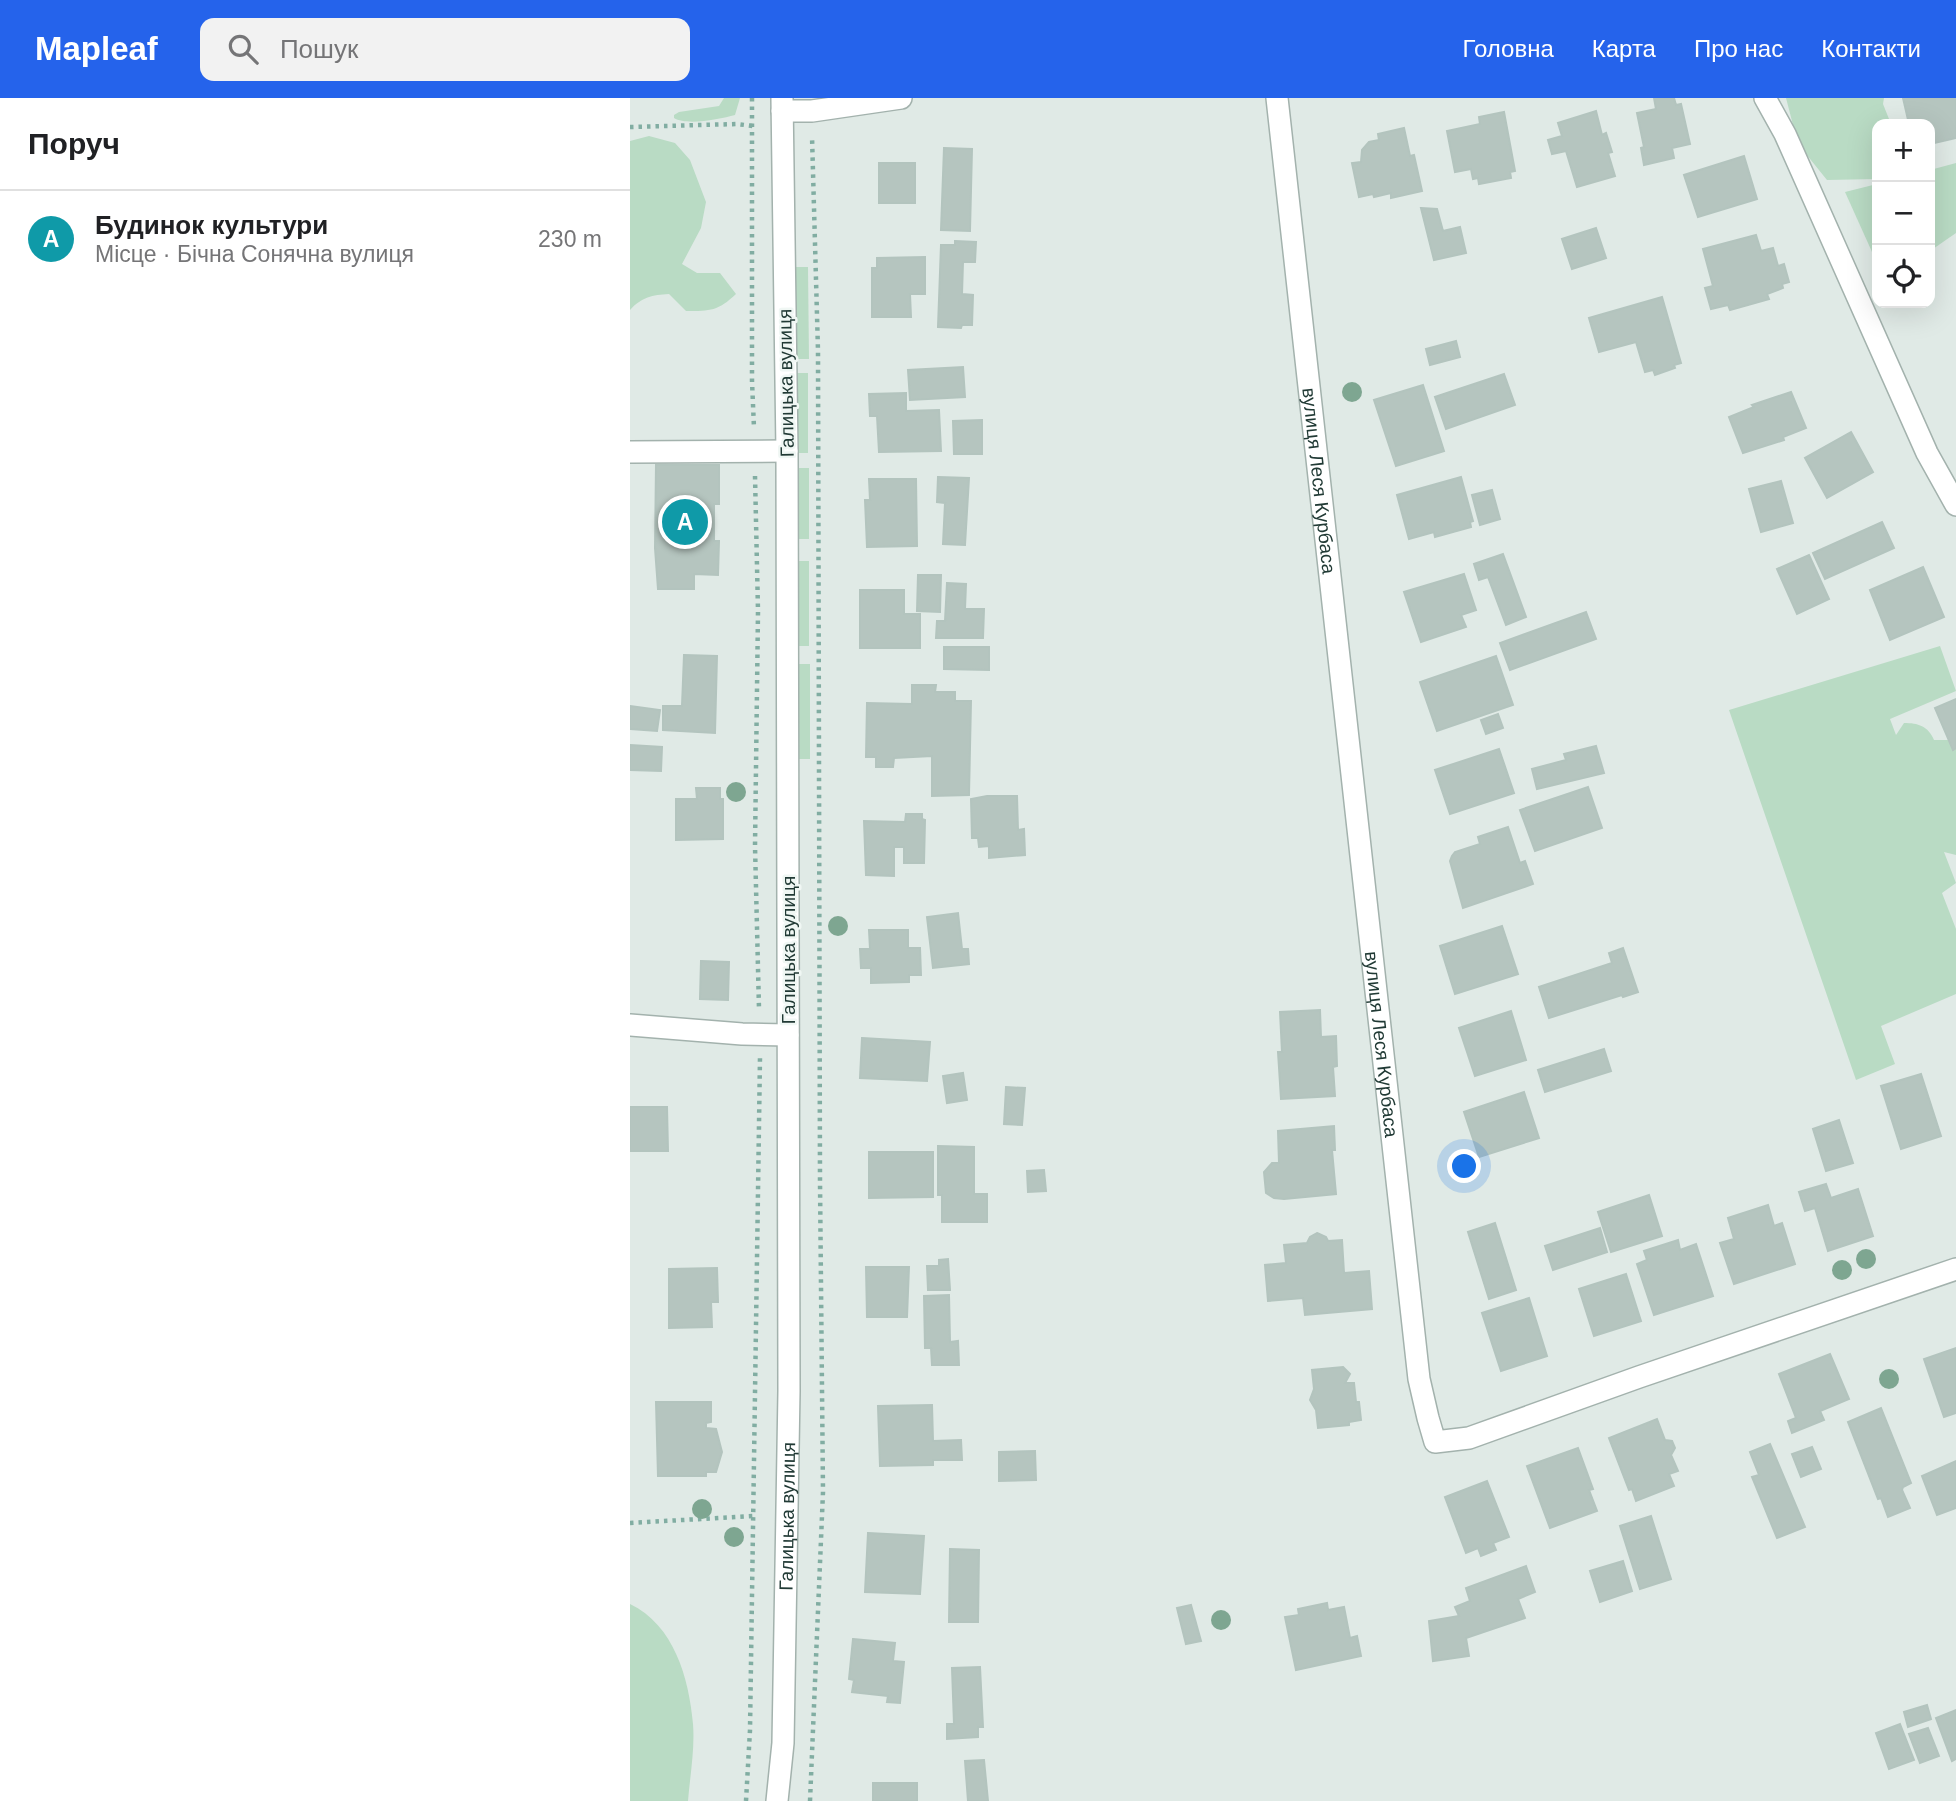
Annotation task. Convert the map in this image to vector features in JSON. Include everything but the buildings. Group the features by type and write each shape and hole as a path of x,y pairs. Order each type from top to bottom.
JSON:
{"street":[{"path":"782,105 812,111 901,98"},
{"name":"вулиця Леся Курбаса","path":"1277,98 1419,1379 1435,1442 1469,1438 1956,1269"},
{"path":"1765,98 1786,134 1927,453 1956,505"},
{"name":"Галицька вулиця","path":"777,1801 783,1743 789,1405 788,451 782,105"},
{"path":"630,452 788,451"},
{"path":"630,1025 760,1035 788,1034"}],"path":[{"path":"746,1801 754,1517 760,1035 755,846 758,611 752,381 752,98"},
{"path":"810,1801 823,1492 818,365 812,111"},
{"path":"630,127 737,124 752,126"},
{"path":"630,1522 754,1517"}],"green space":[{"path":"724,98 740,98 735,115 695,122 674,118 679,112 719,106"},
{"path":"1786,98 1884,98 1883,104 1889,119 1872,119 1872,179 1827,180 1798,144"},
{"path":"649,136 675,143 690,160 706,202 701,228 682,264 697,273 720,273 736,294 719,307 686,311 669,294 648,298 630,310 630,141"},
{"path":"1956,163 1956,233 1935,248 1935,182 1935,169"},
{"path":"1872,185 1872,252 1845,192"},
{"path":"794,267 808,267 809,359 794,359"},
{"path":"795,373 808,373 808,453 795,453"},
{"path":"794,468 809,468 809,539 793,539"},
{"path":"796,561 809,561 809,646 796,646"},
{"path":"1940,646 1956,691 1890,719 1896,735 1904,723 1914,724 1926,728 1934,740 1949,740 1956,744 1956,855 1944,852 1956,883 1942,893 1956,929 1956,994 1881,1026 1895,1064 1856,1080 1729,710"},
{"path":"796,664 810,664 810,759 796,759"},
{"path":"630,1604 658,1625 668,1639 683,1671 691,1706 693,1733 688,1801 630,1801"}],"place":[{"name":"Будинок культури","path":"685,522"}]}
